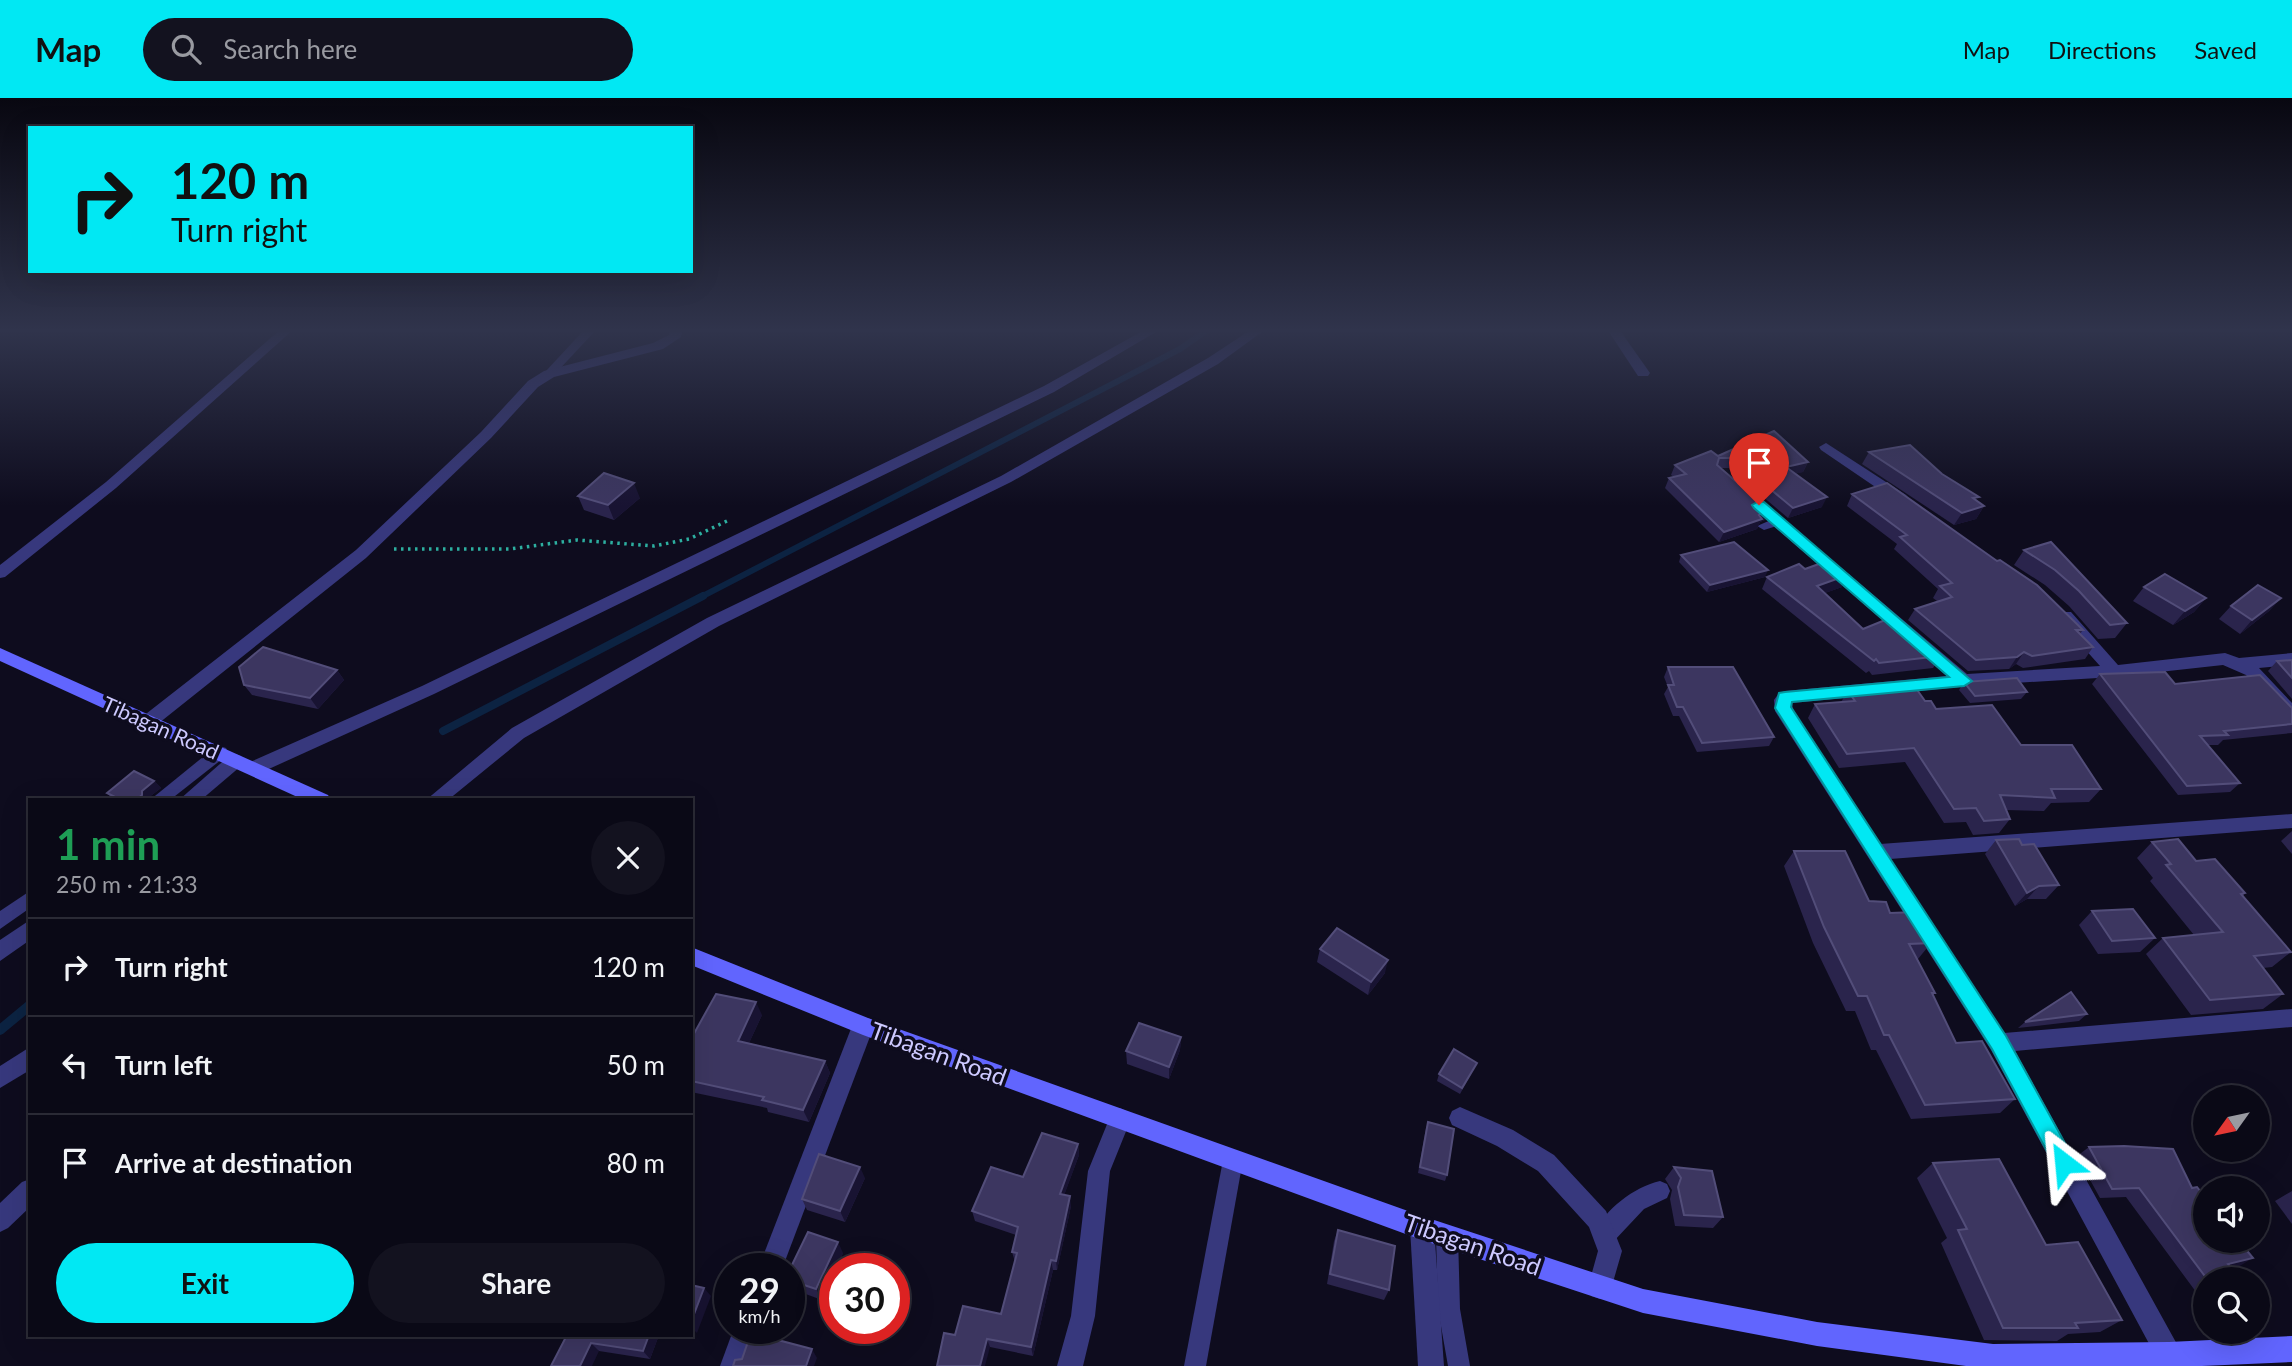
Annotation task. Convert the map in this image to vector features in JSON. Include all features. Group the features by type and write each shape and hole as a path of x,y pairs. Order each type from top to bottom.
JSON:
{"main road":[{"name":"Tibagan Road","path":"0,654 318,798"},
{"name":"Tibagan Road","path":"693,957 863,1026 1422,1228 1643,1301 1817,1334 1995,1361 2292,1349"}],"street":[{"path":"0,573 111,485 221,388"},
{"path":"148,722 361,554 486,435 529,388"},
{"path":"254,768 417,696 1050,388"},
{"path":"437,798 518,733 713,622 1006,479 1165,388"},
{"path":"1826,447 1918,510"},
{"path":"1741,489 1771,523 1964,681"},
{"path":"2053,605 2114,671"},
{"path":"2169,1356 1999,1043 1784,711 1783,700 1785,697 2114,671 2225,659 2252,671 2292,714"},
{"path":"2239,664 2292,659"},
{"path":"190,798 228,756"},
{"path":"1877,852 2292,821"},
{"path":"0,952 28,930"},
{"path":"1999,1043 2292,1018"},
{"path":"776,1253 863,1026"},
{"path":"0,1078 28,1058"},
{"path":"1460,1118 1504,1138 1546,1163 1598,1219 1610,1251 1600,1287"},
{"path":"1070,1366 1083,1316 1099,1171 1120,1119"},
{"path":"0,1220 28,1192"},
{"path":"1422,1228 1431,1366"},
{"path":"733,1366 741,1344"}],"lane":[{"path":"161,798 228,756"},
{"path":"0,921 28,900"},
{"path":"1195,1366 1233,1160"},
{"path":"1605,1234 1642,1198 1649,1193 1660,1192"},
{"path":"1447,1236 1449,1309 1459,1366"}],"path":[{"path":"361,554 402,548 510,549 577,540 654,546 689,539 738,517"}],"building":[{"path":"1774,431 1808,462 1786,467 1827,497 1793,508 1733,458 1719,458 1717,465 1769,510 1759,515 1762,519 1724,532 1669,478 1686,474 1675,465 1711,451 1718,456"},
{"path":"1910,445 1942,474 1979,497 1973,498 1984,506 1962,513 1869,452"},
{"path":"604,473 634,483 608,505 578,496"},
{"path":"1887,483 1997,561 2000,560 2037,585 2083,630 2076,630 2093,647 2032,656 2024,652 2017,657 1976,660 1915,609 1952,597 1940,586 1952,583 1900,537 1907,535 1852,494"},
{"path":"1734,542 1768,570 1710,585 1681,555"},
{"path":"2051,542 2127,623 2110,625 2079,591 2055,570 2024,550"},
{"path":"1830,560 1848,575 1817,586 1863,629 1895,616 1941,656 1879,663 1876,659 1874,661 1767,577 1799,564 1805,569"},
{"path":"2165,574 2206,598 2185,611 2144,587"},
{"path":"2258,585 2281,598 2252,620 2231,606"},
{"path":"263,647 337,670 310,698 244,685 239,667"},
{"path":"2292,660 2292,678 2277,661"},
{"path":"1668,667 1733,667 1774,737 1702,743 1683,707 1677,707 1668,685 1674,685"},
{"path":"2165,672 2175,684 2260,675 2292,708 2292,724 2224,731 2228,735 2200,736 2240,783 2187,786 2100,674"},
{"path":"2017,678 2027,692 1975,696 1964,682"},
{"path":"1913,684 1925,701 1931,701 1936,709 1992,705 2021,745 2072,745 2101,789 2051,789 2055,798 2000,795 2010,819 1984,821 1976,808 1954,809 1914,748 1847,754 1815,704 1855,701 1848,691"},
{"path":"134,771 154,781 138,798 117,798 107,793"},
{"path":"2019,839 2022,845 2034,844 2059,885 2039,886 2027,893 1996,840"},
{"path":"2178,839 2196,861 2215,859 2291,952 2254,956 2283,994 2210,1000 2163,938 2223,932 2166,865 2171,864 2152,842"},
{"path":"1794,851 1845,851 1869,901 1886,902 1890,913 1916,912 1931,943 1909,944 1935,993 1932,993 1956,1043 1982,1041 2015,1099 1925,1105 1889,1035 1884,1035 1867,996 1858,996 1824,927"},
{"path":"2133,909 2155,938 2112,941 2092,911"},
{"path":"1337,928 1388,960 1371,982 1320,949"},
{"path":"2071,992 2087,1014 2025,1022"},
{"path":"716,994 756,1002 738,1041 825,1061 803,1110 762,1100 764,1097 693,1081 693,1035"},
{"path":"1139,1023 1181,1037 1169,1067 1126,1051"},
{"path":"1454,1049 1477,1063 1462,1088 1439,1074"},
{"path":"1428,1122 1454,1129 1447,1175 1420,1167"},
{"path":"1042,1133 1078,1144 1060,1194 1070,1196 1056,1261 1051,1260 1031,1347 987,1339 980,1366 937,1366 944,1333 955,1335 963,1306 1001,1314 1017,1253 1012,1252 1018,1227 972,1211 991,1167 1023,1177"},
{"path":"2089,1147 2173,1149 2193,1188 2193,1253 2249,1253 2253,1258 2228,1264 2230,1267 2198,1267 2139,1188 2112,1189"},
{"path":"819,1154 860,1167 840,1211 802,1199"},
{"path":"1999,1159 2046,1245 2078,1242 2122,1320 2075,1323 2078,1328 2003,1328 1958,1230 1967,1229 1933,1163"},
{"path":"1674,1167 1712,1171 1723,1217 1684,1215 1678,1187 1681,1178"},
{"path":"1338,1230 1395,1246 1389,1290 1330,1274"},
{"path":"808,1232 838,1242 833,1253 819,1253 819,1283 816,1289 805,1285 805,1253 798,1253"},
{"path":"693,1285 704,1288 693,1317"},
{"path":"566,1337 648,1337 643,1351 591,1343 580,1366 551,1366"},
{"path":"747,1344 793,1344 812,1349 806,1366 733,1366 735,1360 742,1359"}],"waterway":[{"path":"699,598 1104,388"},
{"path":"443,731 703,596"},
{"path":"0,1030 28,1007"}],"route":[{"path":"1759,505 1964,681 1785,697 1783,708 1999,1043 2064,1163"}]}
